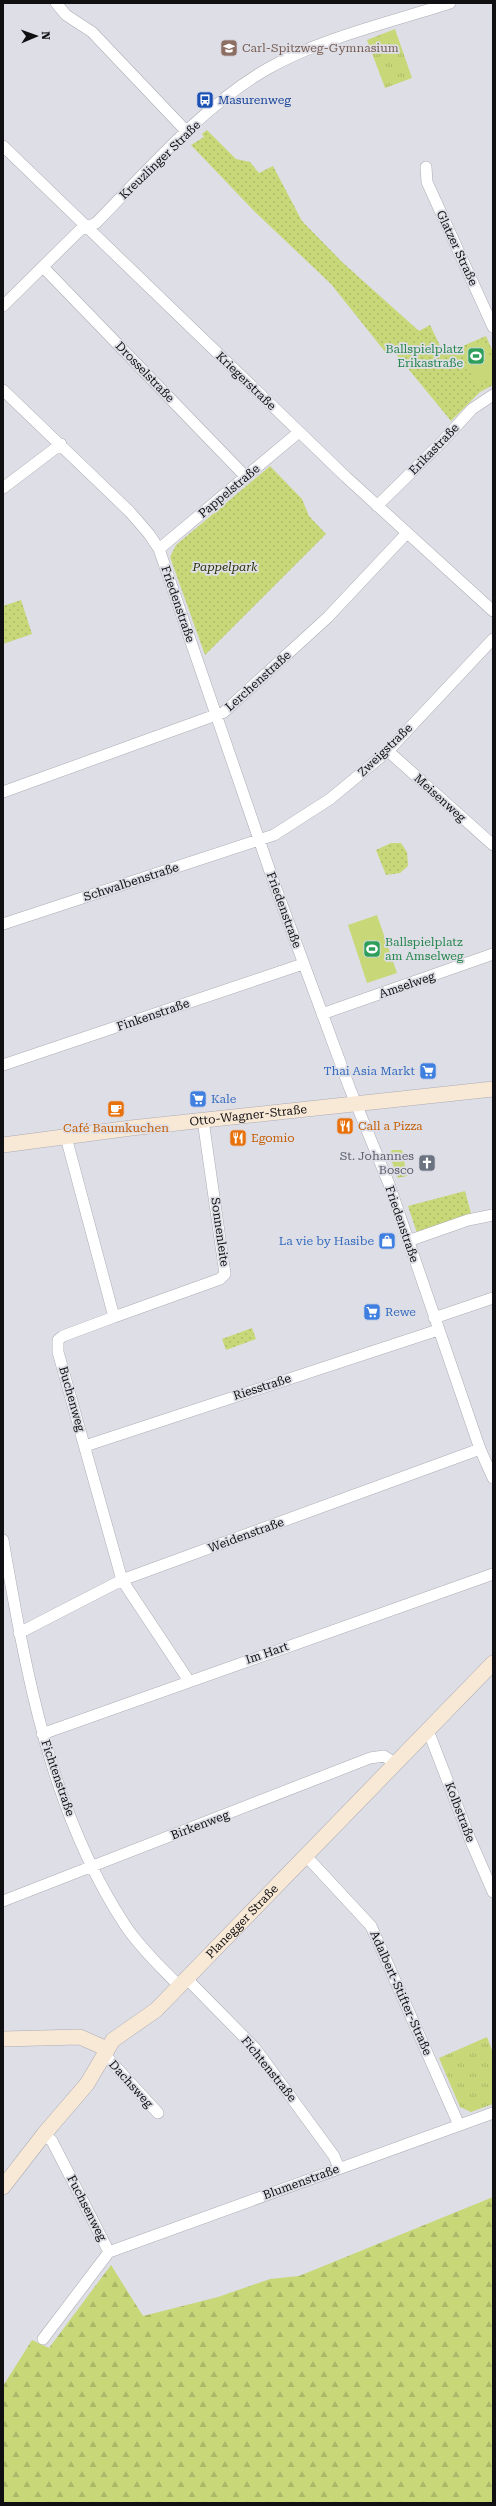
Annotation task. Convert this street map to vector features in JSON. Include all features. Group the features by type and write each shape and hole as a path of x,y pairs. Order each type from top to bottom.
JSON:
{"street":[{"path":"56,3 66,15 92,32 187,132"},
{"name":"Kreuzlinger Straße","path":"3,306 80,230 96,223 187,132 245,83 302,52 361,31 450,3"},
{"name":"Kriegerstraße","path":"3,146 406,534 493,611"},
{"name":"Glatzer Straße","path":"426,167 427,182 493,327"},
{"name":"Drosselstraße","path":"43,267 246,477"},
{"name":"Friedenstraße","path":"3,390 61,444 139,522 159,549 303,964 356,1105 389,1184 480,1449 493,1478"},
{"name":"Erikastraße","path":"377,506 441,443 475,406 493,395"},
{"name":"Pappelstraße","path":"159,549 299,432"},
{"path":"3,488 61,444"},
{"name":"Lerchenstraße","path":"3,792 224,712 249,691 328,617 406,534"},
{"name":"Zweigstraße","path":"259,840 274,835 310,813 350,784 388,751 493,639"},
{"name":"Meisenweg","path":"388,751 493,845"},
{"name":"Schwalbenstraße","path":"3,924 259,840"},
{"name":"Amselweg","path":"322,1014 493,954"},
{"name":"Finkenstraße","path":"3,1065 303,964"},
{"name":"Otto-Wagner-Straße","path":"3,1145 203,1120 356,1105 493,1088"},
{"name":"Sonnenleite","path":"114,1318 220,1278 225,1274 203,1120"},
{"path":"66,1137 114,1318"},
{"path":"408,1241 468,1220 493,1215"},
{"path":"434,1318 493,1298"},
{"name":"Buchenweg","path":"114,1318 58,1340 58,1352 122,1580 189,1681"},
{"name":"Riesstraße","path":"85,1446 438,1330"},
{"name":"Weidenstraße","path":"19,1633 122,1580 480,1449"},
{"name":"Fichtenstraße","path":"3,1540 19,1633 42,1734 91,1868 126,1926 183,1983 252,2045 273,2070 334,2156 339,2168"},
{"name":"Im Hart","path":"42,1734 493,1574"},
{"name":"Planegger Straße","path":"3,2187 44,2134 87,2084 105,2052 121,2033 156,2010 427,1733 493,1663"},
{"name":"Kolbstraße","path":"427,1733 431,1738 470,1839 493,1892"},
{"name":"Birkenweg","path":"3,1901 91,1868 370,1758 384,1756 396,1764"},
{"name":"Adalbert-Stifter-Straße","path":"306,1856 371,1926 459,2125"},
{"path":"3,2039 80,2037 105,2052"},
{"name":"Dachsweg","path":"105,2052 158,2113"},
{"name":"Blumenstraße","path":"110,2252 493,2112"},
{"name":"Fuchsenweg","path":"42,2339 110,2252 52,2141 44,2134"}],"green space":[{"path":"395,29 412,78 385,88 367,40"},
{"path":"207,130 236,159 250,162 259,173 273,166 302,221 342,262 419,331 430,325 444,354 486,336 493,352 493,385 480,392 451,421 392,349 386,353 331,284 254,211 191,145 204,137 202,134"},
{"name":"Ballspielplatz Erikastraße","path":"483,340 493,363 493,378 476,385 460,350"},
{"name":"Pappelpark","path":"270,466 302,499 309,516 326,534 205,655 170,557 176,545"},
{"path":"21,600 32,634 3,644 3,606"},
{"path":"391,843 401,843 407,852 408,866 400,873 386,875 376,850"},
{"name":"Ballspielplatz am Amselweg","path":"377,915 397,973 367,983 348,925"},
{"path":"392,1150 402,1150 407,1176 398,1178 389,1154"},
{"path":"465,1191 471,1213 417,1233 408,1206"},
{"path":"252,1328 256,1339 226,1350 222,1339"},
{"path":"487,2037 493,2053 493,2104 471,2112 460,2107 439,2058"},
{"path":"493,2197 493,2503 3,2503 3,2386 32,2340 49,2348 111,2265 143,2316 218,2297 270,2279 299,2276"}],"place":[{"name":"Carl-Spitzweg-Gymnasium","path":"229,48"},
{"name":"Masurenweg","path":"205,100"},
{"name":"Ballspielplatz Erikastraße","path":"476,356"},
{"name":"Ballspielplatz am Amselweg","path":"372,949"},
{"name":"Thai Asia Markt","path":"428,1071"},
{"name":"Kale","path":"198,1099"},
{"name":"Café Baumkuchen","path":"116,1109"},
{"name":"Call a Pizza","path":"345,1126"},
{"name":"Egomio","path":"238,1138"},
{"name":"St. Johannes Bosco","path":"427,1163"},
{"name":"La vie by Hasibe","path":"387,1241"},
{"name":"Rewe","path":"372,1312"}]}
